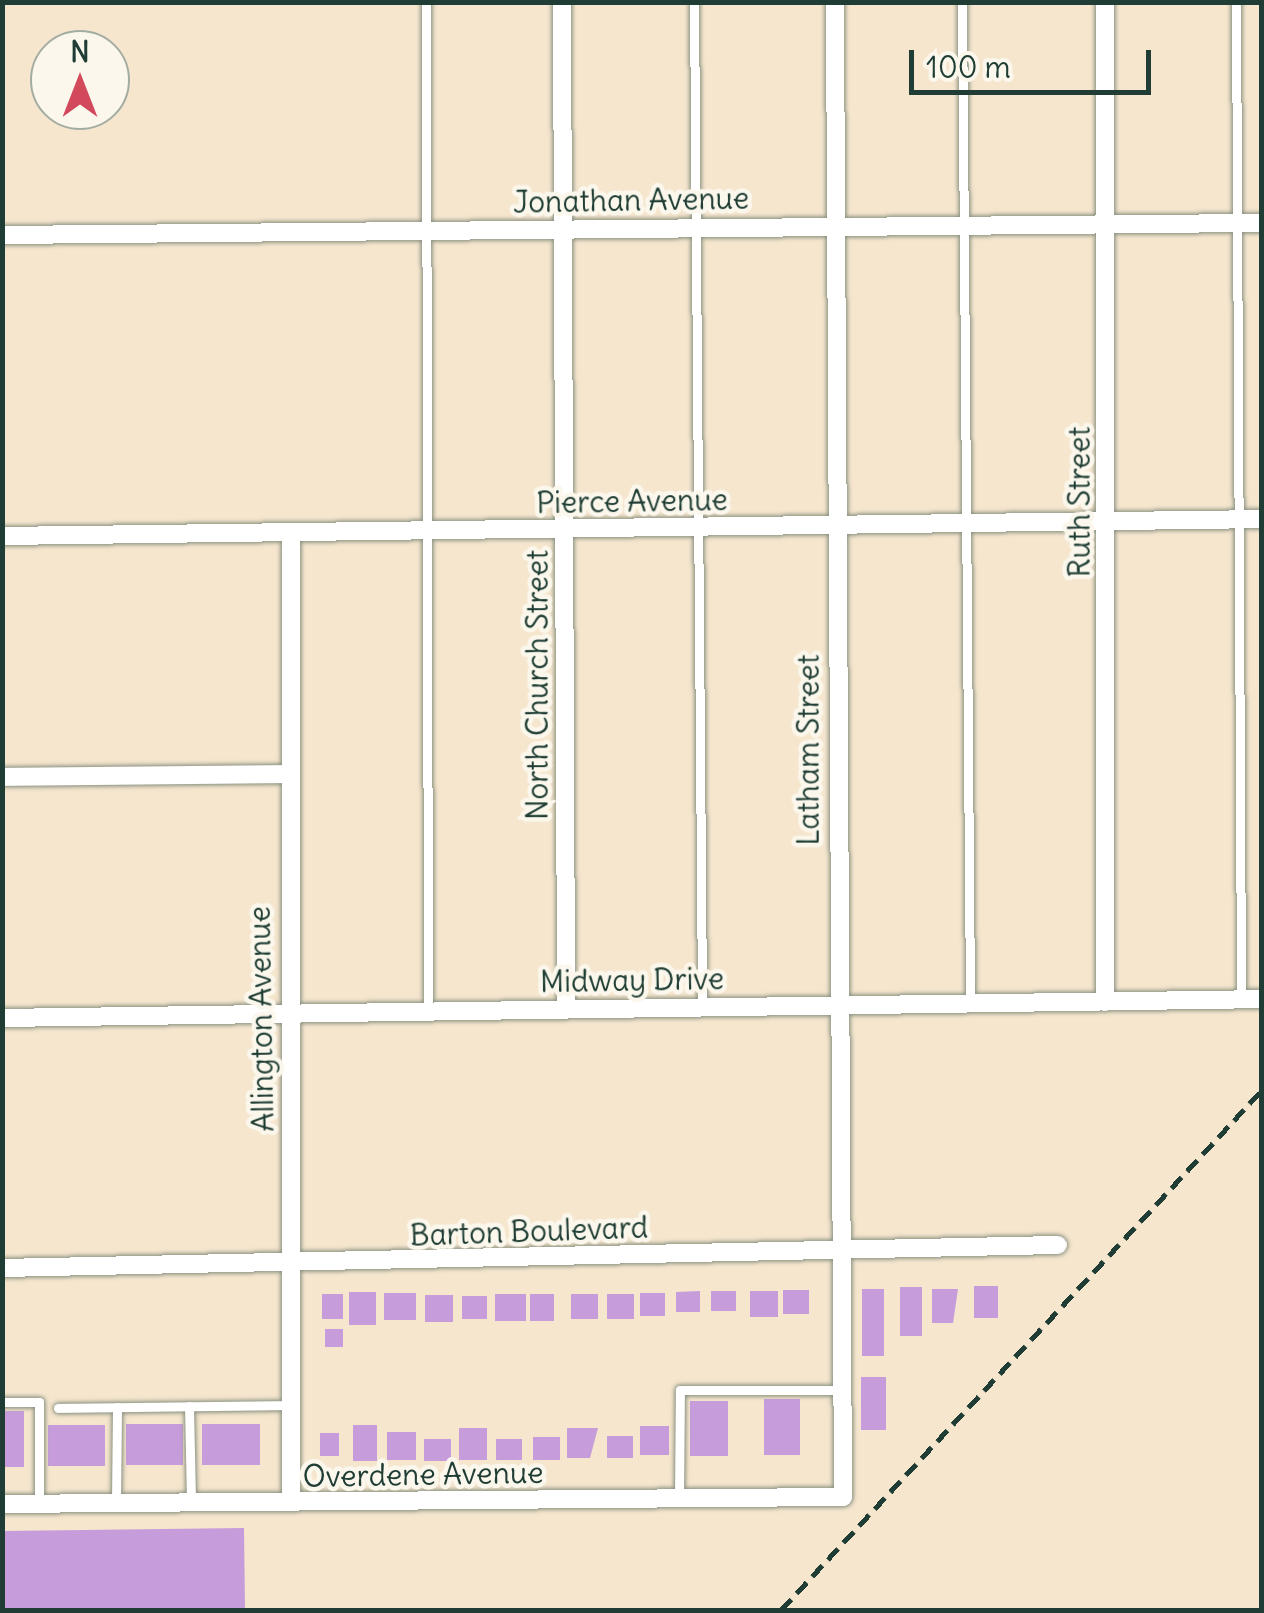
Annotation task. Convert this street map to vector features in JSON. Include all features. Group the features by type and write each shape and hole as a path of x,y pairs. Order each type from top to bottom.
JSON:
{"street":[{"name":"North Church Street","path":"562,2 567,229 566,1008"},
{"name":"Latham Street","path":"835,2 836,1247 843,1497"},
{"name":"Ruth Street","path":"1104,1002 1105,2"},
{"name":"Jonathan Avenue","path":"2,235 836,223 1262,224"},
{"name":"Pierce Avenue","path":"2,536 1262,520"},
{"name":"Allington Avenue","path":"290,534 284,774 295,1267 291,1502"},
{"path":"2,778 284,774"},
{"name":"Midway Drive","path":"2,1018 1262,999"},
{"name":"Barton Boulevard","path":"2,1268 295,1267 836,1247 1058,1245"},
{"name":"Overdene Avenue","path":"2,1504 843,1497"}],"lane":[{"path":"426,2 428,1010"},
{"path":"694,2 702,1006"},
{"path":"962,2 970,1004"},
{"path":"1236,2 1241,999"},
{"path":"679,1498 680,1390 840,1390"},
{"path":"2,1402 40,1402 39,1504"},
{"path":"58,1408 293,1405"},
{"path":"188,1406 190,1503"},
{"path":"116,1407 116,1503"}],"building":[{"path":"974,1286 998,1286 998,1318 974,1318"},
{"path":"900,1287 922,1287 922,1336 900,1336"},
{"path":"862,1289 884,1289 884,1356 862,1356"},
{"path":"932,1289 958,1289 953,1323 932,1323"},
{"path":"783,1290 809,1290 809,1314 783,1314"},
{"path":"700,1291 700,1312 676,1312 676,1292"},
{"path":"711,1291 736,1291 736,1311 711,1311"},
{"path":"750,1291 778,1291 778,1317 750,1317"},
{"path":"349,1292 376,1292 376,1325 349,1325"},
{"path":"384,1293 416,1293 416,1320 384,1320"},
{"path":"640,1293 665,1293 665,1316 640,1316"},
{"path":"322,1294 343,1294 343,1319 322,1319"},
{"path":"495,1294 526,1294 526,1321 495,1321"},
{"path":"530,1294 554,1294 554,1321 530,1321"},
{"path":"571,1294 598,1294 598,1319 571,1319"},
{"path":"607,1294 634,1294 634,1319 607,1319"},
{"path":"425,1295 453,1295 453,1322 425,1322"},
{"path":"462,1296 487,1296 487,1319 462,1319"},
{"path":"325,1329 343,1329 343,1347 325,1347"},
{"path":"861,1377 886,1377 886,1430 861,1430"},
{"path":"764,1399 800,1399 800,1455 764,1455"},
{"path":"690,1401 728,1401 728,1456 690,1456"},
{"path":"2,1411 24,1411 24,1467 2,1467"},
{"path":"126,1424 183,1424 183,1465 126,1465"},
{"path":"202,1424 260,1424 260,1465 202,1465"},
{"path":"48,1425 105,1425 105,1466 48,1466"},
{"path":"353,1425 377,1425 377,1461 353,1461"},
{"path":"640,1426 669,1426 669,1455 640,1455"},
{"path":"459,1428 487,1428 487,1460 459,1460"},
{"path":"567,1428 598,1428 590,1458 567,1458"},
{"path":"387,1432 416,1432 416,1460 387,1460"},
{"path":"320,1433 339,1433 339,1456 320,1456"},
{"path":"607,1436 633,1436 633,1458 607,1458"},
{"path":"533,1437 560,1437 560,1460 533,1460"},
{"path":"424,1439 451,1439 451,1461 424,1461"},
{"path":"496,1439 522,1439 522,1460 496,1460"},
{"path":"244,1528 245,1610 2,1610 2,1531"}],"railway":[{"path":"781,1610 1262,1090"}]}
